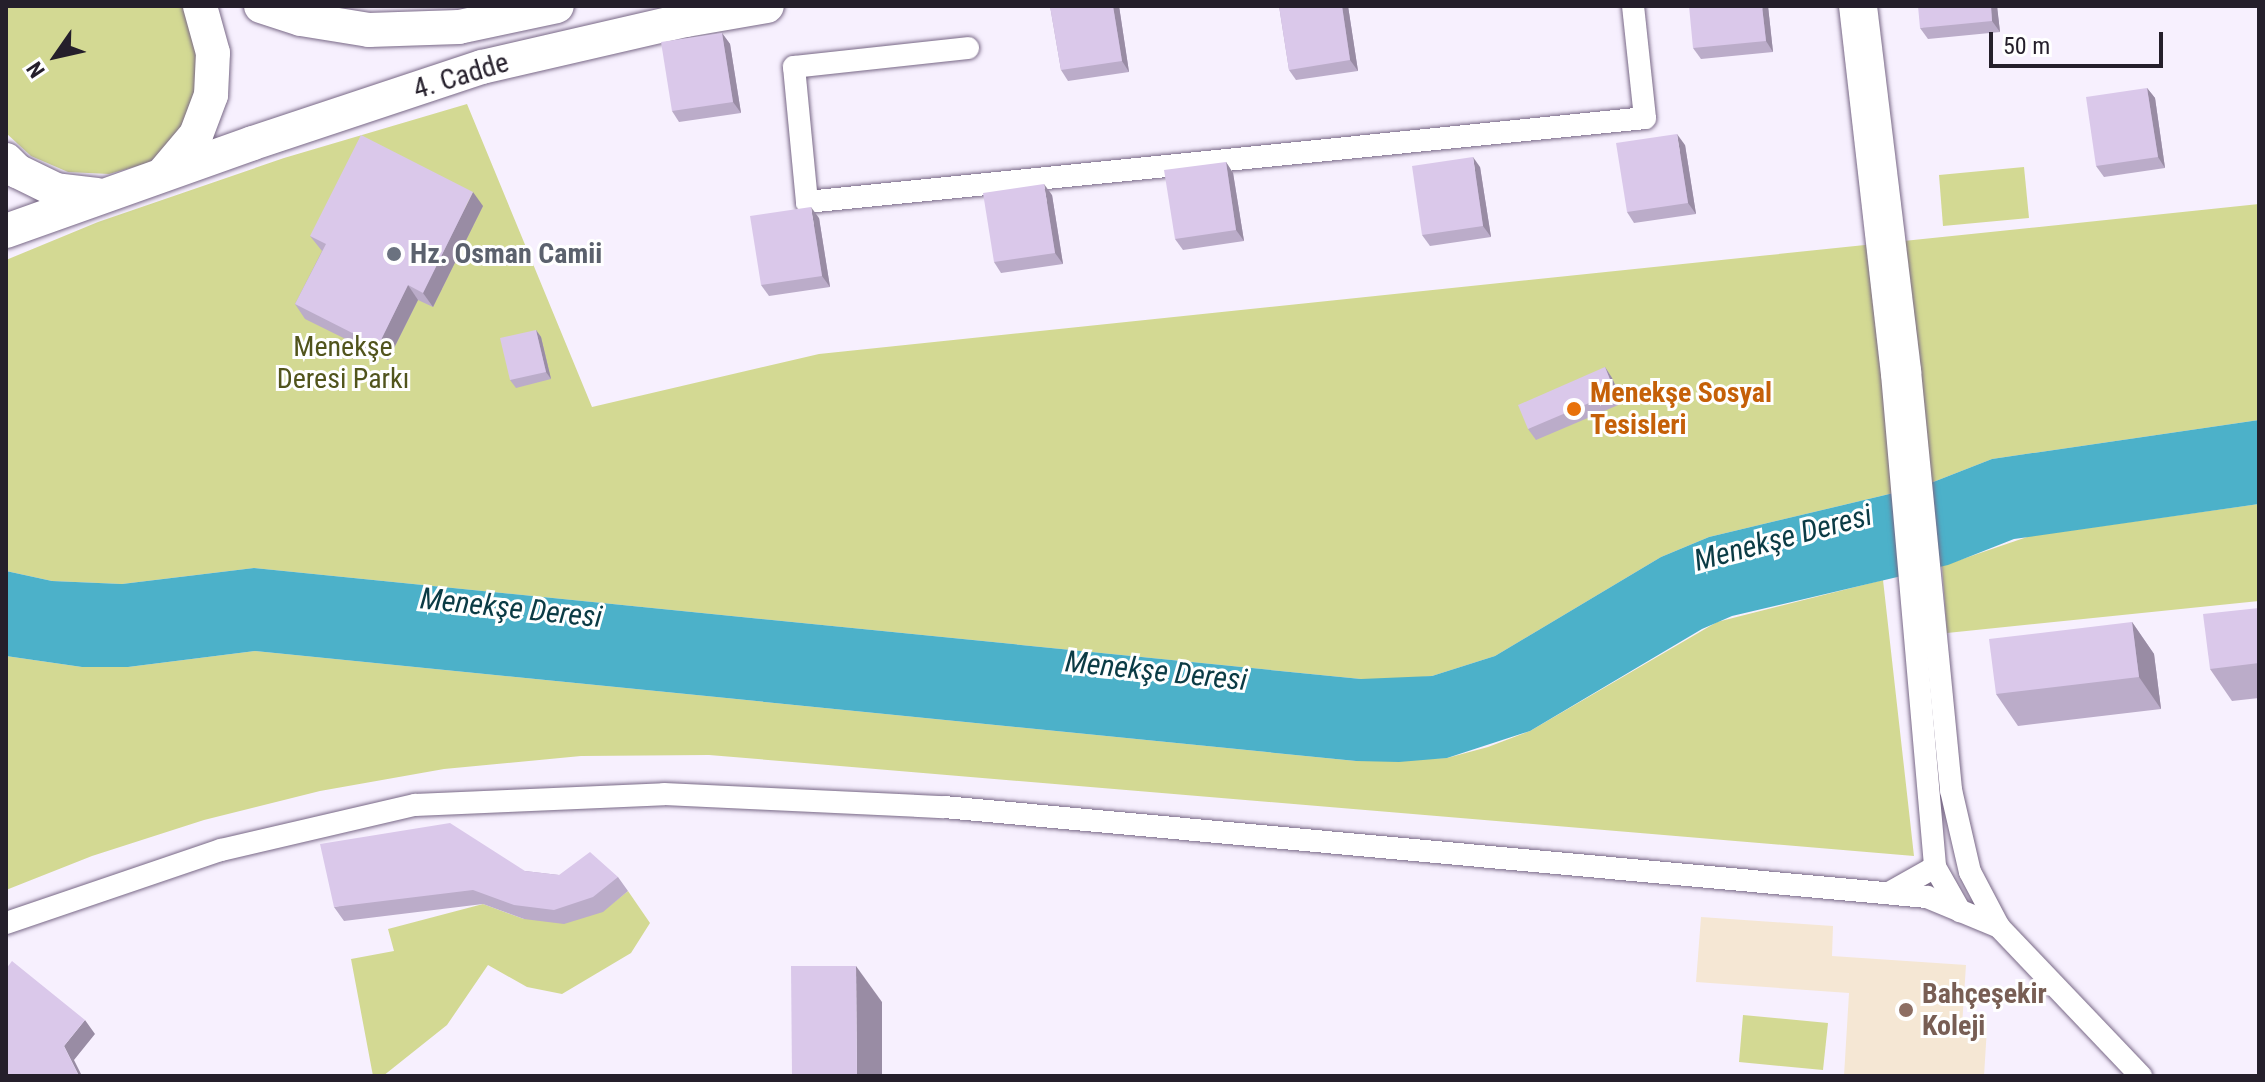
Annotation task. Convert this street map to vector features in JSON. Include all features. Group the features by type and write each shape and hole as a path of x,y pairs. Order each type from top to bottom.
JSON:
{"main road":[{"path":"163,174 196,135 211,95 213,53 200,6"},
{"name":"4. Cadde","path":"261,6 301,19 369,30 459,27 557,6"},
{"name":"4. Cadde","path":"100,196 482,67 686,20 767,6"},
{"path":"6,160 17,171 56,190 100,196"},
{"path":"6,231 100,196"}],"street":[{"path":"968,48 794,67 807,202 1645,118 1633,6"},
{"path":"1850,6 1908,443"},
{"path":"1866,6 1922,595 1935,867 1960,911"},
{"path":"1922,595 1951,790 1970,872 1999,927 2141,1076"},
{"path":"6,923 221,850 415,805 664,794 944,807 1889,893 1927,897 1999,927"},
{"path":"1889,893 1935,867"}],"shaded area":[{"name":"Bahçeşekir Koleji","path":"1701,917 1833,926 1832,956 1966,965 1962,1026 1987,1028 1984,1076 1844,1076 1849,993 1696,982"}],"green space":[{"path":"6,6 200,6 213,65 181,139 148,163 109,174 68,172 31,156 6,133"},
{"name":"Menekşe Deresi Parkı","path":"467,104 592,407 819,354 2259,204 2259,420 1992,459 1923,486 1709,537 1661,557 1495,656 1432,676 1396,680 1361,679 254,568 122,584 52,581 6,571 6,260 98,222 284,158"},
{"path":"2024,167 2029,218 1943,226 1939,175"},
{"path":"2259,504 2259,601 1947,633 1942,566 2030,536"},
{"path":"1883,580 1914,856 709,755 581,756 444,769 320,791 204,820 92,856 6,890 6,656 82,667 128,667 255,651 1356,761 1447,758 1530,731 1717,622"},
{"path":"628,891 650,923 631,953 562,994 527,987 488,965 447,1025 383,1076 373,1076 351,959 394,951 388,929 483,904 524,919 603,911"},
{"path":"1743,1015 1828,1023 1823,1070 1739,1062"}],"water":[{"name":"Menekşe Deresi","path":"2259,420 2259,504 2014,539 1948,565 1732,616 1702,629 1530,731 1447,758 1399,762 1356,761 255,651 128,667 82,667 6,656 6,571 52,581 122,584 254,568 1361,679 1432,676 1495,656 1661,557 1709,537 1923,486 1992,459"}],"building":[{"path":"1050,6 1113,6 1122,61 1061,70"},
{"path":"1279,6 1342,6 1350,60 1289,70"},
{"path":"1689,6 1762,6 1766,41 1693,48"},
{"path":"1918,6 1991,6 1992,21 1920,28"},
{"path":"722,33 733,102 672,111 661,42"},
{"path":"2147,88 2158,157 2096,166 2086,97"},
{"path":"1677,134 1688,203 1627,212 1616,143"},
{"name":"Hz. Osman Camii","path":"361,135 473,192 423,293 408,285 378,346 295,304 326,244 310,236"},
{"path":"1473,157 1483,226 1422,235 1412,166"},
{"path":"1226,162 1236,230 1175,239 1164,170"},
{"path":"1044,184 1055,253 994,262 983,193"},
{"path":"811,207 822,276 761,285 750,216"},
{"path":"536,330 546,372 510,380 500,338"},
{"path":"1605,367 1615,392 1528,429 1518,405"},
{"path":"2259,608 2259,663 2210,669 2203,614"},
{"path":"2132,622 2139,677 1996,694 1989,639"},
{"path":"450,823 525,871 559,875 590,852 618,877 593,897 554,910 514,905 473,890 334,907 320,844"},
{"path":"12,961 85,1020 64,1046 79,1076 6,1076 6,969"},
{"path":"791,966 856,966 857,1076 792,1076"}],"place":[{"name":"Hz. Osman Camii","path":"394,254"},
{"name":"Menekşe Sosyal Tesisleri","path":"1574,409"},
{"name":"Bahçeşekir Koleji","path":"1906,1010"}]}
